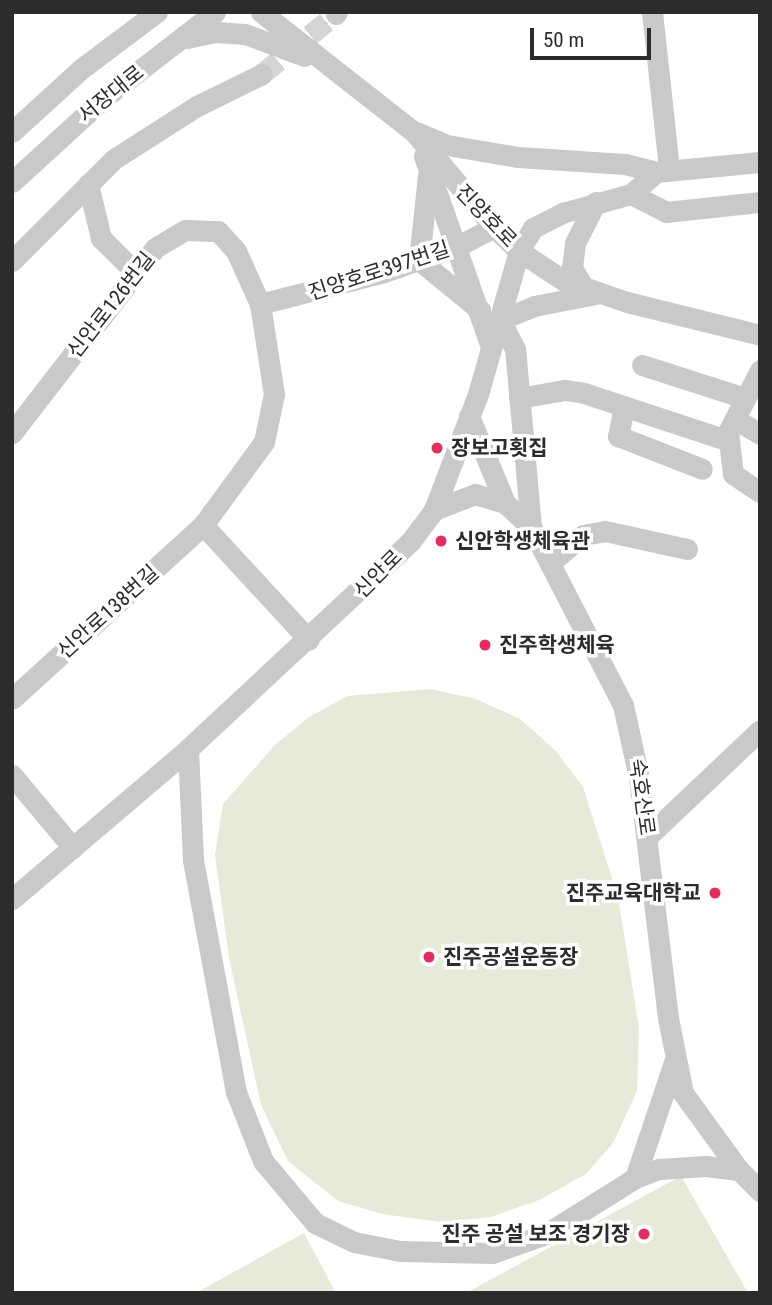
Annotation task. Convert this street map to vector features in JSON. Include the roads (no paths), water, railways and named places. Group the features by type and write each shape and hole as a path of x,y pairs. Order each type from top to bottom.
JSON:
{"street":[{"name":"서장대로","path":"12,182 105,97 215,12"},
{"name":"진양호로","path":"261,12 317,59 414,132 495,227 519,251 590,291 760,335"},
{"path":"285,12 317,59"},
{"path":"652,12 663,171"},
{"name":"서장대로","path":"12,132 81,69 149,16"},
{"path":"182,39 216,32 244,34 317,59"},
{"path":"12,261 114,159 177,119 262,74"},
{"path":"414,132 447,145 518,158 625,164 663,171 760,162"},
{"path":"414,132 458,246 491,316 515,349 531,527"},
{"path":"429,170 419,260 491,316"},
{"path":"491,316 519,251 533,229 596,202 631,194 663,171"},
{"path":"88,184 101,238 136,273"},
{"path":"631,194 666,212 760,202"},
{"path":"491,316 590,291 572,268 575,243 596,202"},
{"name":"진양호로397번길","path":"260,304 324,291 419,260 458,246 495,227"},
{"name":"신안로126번길","path":"12,433 155,248 185,230 218,231 236,251 260,304 274,394 264,442 204,525"},
{"name":"신안로","path":"12,899 188,748 379,575 434,510 491,348 491,316"},
{"path":"642,365 745,398"},
{"path":"760,370 735,419 729,441 733,474 760,492"},
{"path":"519,398 565,390 624,406 729,441"},
{"path":"624,406 618,436 702,469"},
{"name":"숙호산로","path":"469,416 505,503 531,527 623,705 631,729 648,836 675,1059 683,1093 739,1170 760,1191"},
{"path":"735,419 760,434"},
{"path":"434,510 475,494 505,503"},
{"path":"204,525 309,639"},
{"name":"신안로138번길","path":"12,699 204,525"},
{"path":"550,563 583,536 605,531 687,549"},
{"path":"648,836 760,730"},
{"path":"188,748 193,860 236,1092 263,1161 315,1223 354,1242 400,1251 492,1253 546,1234 635,1178 682,1166 739,1170"},
{"path":"12,775 73,848"},
{"path":"635,1178 675,1059"}],"tunnel":[{"path":"262,74 336,14"}],"place":[{"name":"장보고횟집","path":"437,448"},
{"name":"신안학생체육관","path":"441,541"},
{"name":"진주학생체육","path":"485,645"},
{"name":"진주교육대학교","path":"715,893"},
{"name":"진주공설운동장","path":"429,957"},
{"name":"진주 공설 보조 경기장","path":"644,1234"}]}
